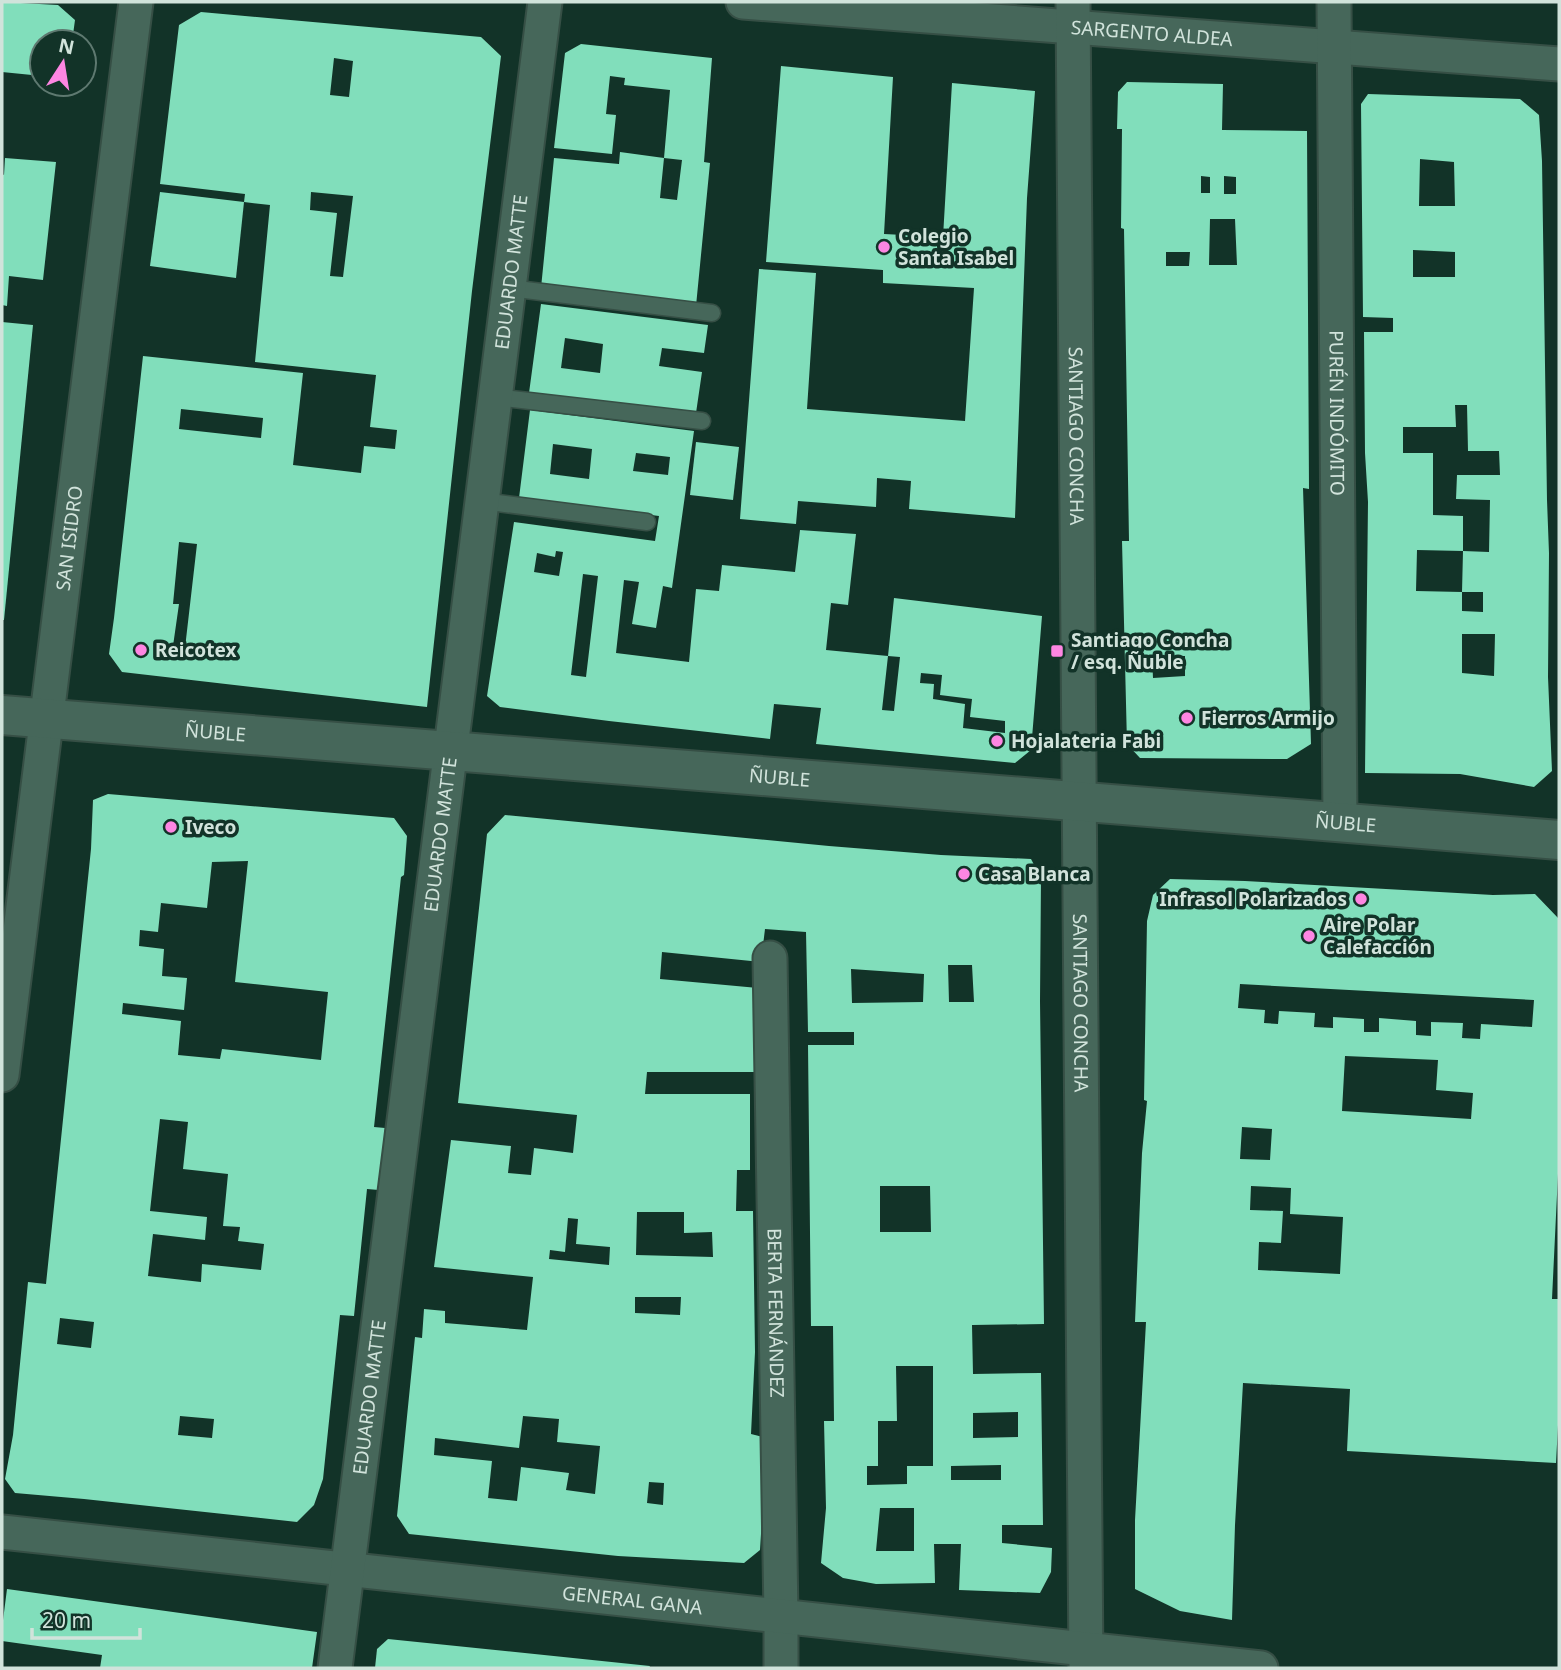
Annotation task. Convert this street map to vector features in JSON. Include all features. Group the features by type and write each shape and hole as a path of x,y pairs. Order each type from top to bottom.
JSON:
{"main road":[{"name":"ÑUBLE","path":"2,715 1559,840"}],"street":[{"name":"SAN ISIDRO","path":"2,1075 136,2"},
{"name":"EDUARDO MATTE","path":"335,1668 545,2"},
{"name":"SARGENTO ALDEA","path":"743,2 1073,14 1334,46 1559,64"},
{"name":"PURÉN INDÓMITO","path":"1334,2 1339,823"},
{"name":"SANTIAGO CONCHA","path":"1073,14 1086,1659"},
{"name":"BERTA FERNÁNDEZ","path":"771,958 782,1616 780,1668"},
{"name":"GENERAL GANA","path":"2,1532 782,1616 1086,1659 1261,1668"}],"lane":[{"path":"509,288 712,313"},
{"path":"495,397 702,421"},
{"path":"482,501 647,522"}],"building":[{"path":"2,2 58,5 75,20 74,28 28,28 28,75 2,72"},
{"path":"201,12 481,37 501,56 472,291 427,707 122,672 109,654 143,356 303,373 293,465 361,473 364,446 395,449 397,430 370,427 376,375 255,362 270,205 244,202 245,194 160,184 179,25","holes":["334,58 353,61 349,97 330,95","311,192 353,196 343,277 330,276 337,213 310,210","181,409 263,418 261,438 179,429","179,542 197,544 185,648 173,646 179,604 173,604"]},
{"path":"581,44 712,58 704,162 710,163 696,306 541,288 554,158 619,164 620,152 664,158 670,90 624,85 625,78 610,76 606,114 616,115 612,154 554,148 565,53","holes":["664,158 682,160 677,200 660,198"]},
{"path":"781,66 893,77 884,234 943,237 952,83 1035,91 1027,198 1015,518 909,509 911,481 877,478 876,507 798,501 796,524 740,519 759,269 816,273 807,409 965,421 974,288 883,283 883,270 766,262"},
{"path":"1127,82 1223,84 1222,130 1307,131 1309,489 1303,488 1311,744 1287,759 1140,758 1127,744 1122,541 1129,541 1124,229 1121,228 1122,129 1117,129 1118,92","holes":["1201,176 1210,177 1210,193 1201,193","1224,176 1236,177 1236,194 1224,194","1210,219 1235,219 1237,265 1209,265","1166,252 1190,252 1189,266 1166,266","1152,656 1185,656 1185,676 1153,678"]},
{"path":"1368,94 1520,99 1539,115 1549,553 1548,677 1552,771 1534,787 1460,774 1365,773 1368,502 1364,332 1393,332 1393,318 1363,317 1361,104","holes":["1420,159 1454,162 1455,206 1419,206","1413,250 1455,252 1455,277 1413,277","1455,405 1467,405 1468,451 1499,451 1500,475 1457,475 1456,499 1490,500 1489,552 1463,551 1463,516 1433,515 1433,453 1403,453 1403,427 1456,427","1417,550 1463,551 1462,592 1416,591","1462,592 1483,592 1483,612 1462,611","1462,634 1495,634 1494,676 1462,673"]},
{"path":"5,158 56,162 43,280 9,276 7,306 2,305 2,174 4,175"},
{"path":"160,192 244,202 236,278 150,266"},
{"path":"541,304 708,325 704,353 662,348 659,366 702,372 696,413 529,393","holes":["565,338 603,344 600,373 561,368"]},
{"path":"2,322 33,325 4,620 2,620"},
{"path":"530,410 694,431 672,588 663,586 656,628 632,624 639,582 624,580 616,653 689,662 696,589 719,591 722,565 795,572 800,530 856,534 848,605 831,603 826,650 888,656 894,598 1042,616 1031,750 1015,763 816,744 821,708 774,704 770,739 500,707 487,696 514,522 655,541 659,516 519,498","holes":["553,444 592,449 589,479 550,474","636,453 670,457 668,475 633,471","556,551 563,552 559,576 534,572 537,553 555,557","583,574 598,576 586,677 571,675","888,656 900,657 894,711 882,710","921,673 942,675 940,695 972,699 970,717 1005,721 1005,733 963,728 965,704 933,699 934,684 920,683"]},
{"path":"696,442 739,447 733,500 690,495"},
{"path":"108,794 394,818 407,836 374,1127 385,1128 379,1190 367,1189 354,1316 340,1315 323,1479 314,1505 297,1522 15,1493 5,1479 13,1435 28,1282 46,1284 91,849 93,800","holes":["248,861 235,982 328,992 321,1060 222,1049 220,1059 178,1055 181,1021 122,1014 123,1003 184,1010 187,978 162,976 164,949 139,946 140,930 158,932 161,903 207,908 212,862","160,1119 188,1122 183,1169 228,1174 223,1226 240,1227 238,1241 264,1244 261,1270 202,1264 201,1282 148,1276 153,1234 205,1240 207,1217 150,1211","60,1318 94,1322 91,1348 57,1344","180,1416 214,1419 212,1438 178,1435"]},
{"path":"505,815 829,846 1031,859 1041,878 1044,1324 972,1325 973,1374 1041,1373 1043,1525 1002,1525 1002,1543 1052,1548 1051,1572 1040,1593 959,1590 961,1544 934,1544 935,1583 876,1584 843,1578 821,1563 826,1508 824,1421 834,1421 833,1326 811,1326 808,1045 854,1045 854,1032 808,1032 806,932 765,929 761,962 662,952 660,979 758,988 754,1030 755,1072 647,1072 645,1094 750,1094 750,1170 737,1170 736,1211 753,1211 755,1352 751,1434 767,1438 760,1550 744,1563 618,1556 409,1534 397,1516 415,1337 422,1338 424,1309 445,1311 445,1323 527,1330 533,1277 434,1267 451,1140 511,1146 508,1173 531,1175 534,1148 573,1153 577,1115 458,1103 487,834","holes":["948,965 972,965 974,1002 949,1002","851,969 924,974 923,1002 852,1003","880,1186 930,1186 931,1232 880,1232","637,1212 684,1212 684,1233 712,1232 713,1257 636,1255","568,1218 578,1219 576,1244 610,1247 609,1265 549,1259 550,1250 565,1252","635,1297 681,1297 680,1315 635,1313","896,1366 933,1366 933,1466 907,1466 907,1484 867,1485 867,1466 878,1466 878,1421 897,1421","1018,1412 1018,1437 973,1438 973,1413","523,1416 559,1419 557,1442 600,1446 595,1494 566,1490 569,1473 521,1467 517,1501 488,1498 492,1461 434,1455 435,1438 519,1448","1001,1465 1001,1480 951,1480 951,1466","649,1482 664,1483 663,1505 647,1503","880,1508 914,1508 914,1551 876,1551"]},
{"path":"1170,879 1493,895 1535,894 1559,919 1559,1153 1552,1299 1559,1299 1556,1463 1347,1451 1350,1389 1243,1383 1232,1620 1180,1611 1135,1589 1135,1520 1146,1322 1135,1322 1142,1153 1147,1101 1144,1100 1147,921 1153,895","holes":["1240,984 1534,1000 1532,1027 1481,1024 1480,1039 1462,1038 1463,1023 1431,1022 1431,1036 1416,1035 1416,1021 1379,1018 1379,1032 1364,1032 1364,1019 1333,1017 1333,1028 1314,1027 1315,1013 1279,1011 1278,1024 1264,1023 1265,1010 1238,1008","1345,1056 1438,1060 1436,1090 1473,1093 1471,1119 1342,1111","1242,1127 1272,1129 1270,1160 1240,1159","1251,1186 1291,1188 1290,1214 1343,1217 1340,1274 1258,1270 1259,1242 1281,1243 1283,1211 1250,1210"]},
{"path":"7,1589 317,1632 312,1668 100,1668 102,1655 2,1641"},
{"path":"388,1639 650,1666 375,1668 377,1649"}],"place":[{"name":"Colegio Santa Isabel","path":"884,247"},
{"name":"Reicotex","path":"141,650"},
{"name":"Santiago Concha / esq. Ñuble","path":"1057,651"},
{"name":"Fierros Armijo","path":"1187,718"},
{"name":"Hojalateria Fabi","path":"997,741"},
{"name":"Iveco","path":"171,827"},
{"name":"Casa Blanca","path":"964,874"},
{"name":"Infrasol Polarizados","path":"1361,899"},
{"name":"Aire Polar Calefacción","path":"1309,936"}]}
